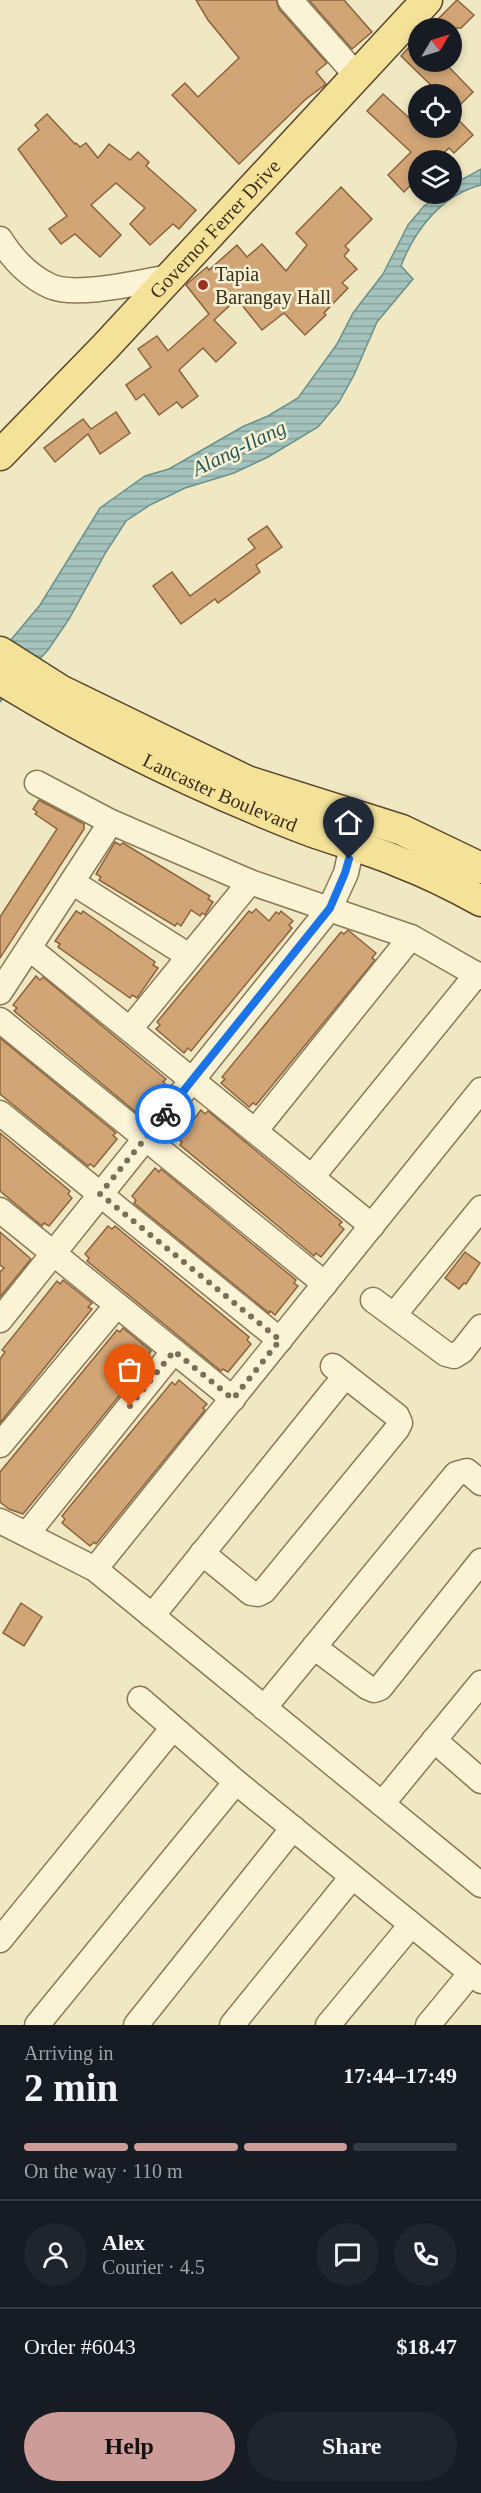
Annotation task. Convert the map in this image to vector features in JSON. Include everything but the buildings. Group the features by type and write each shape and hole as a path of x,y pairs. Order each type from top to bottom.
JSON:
{"main road":[{"name":"Governor Ferrer Drive","path":"0,455 428,0"},
{"name":"Lancaster Boulevard","path":"0,652 168,757 216,793 352,846 399,861 447,882 481,901"},
{"name":"Lancaster Boulevard","path":"0,679 50,710 168,757 402,830 481,868"}],"street":[{"path":"290,0 357,76"},
{"path":"0,239 22,267 51,287 85,291 169,277"},
{"path":"37,783 111,822 250,882 411,937 479,976 312,1177"},
{"path":"0,992 111,822"},
{"path":"0,1320 330,908 345,873 352,846"},
{"path":"72,882 189,956"},
{"path":"130,1029 250,882"},
{"path":"255,1131 411,937"},
{"path":"29,948 372,1226"},
{"path":"0,1020 325,1284"},
{"path":"95,1569 481,1090"},
{"path":"0,1113 280,1340"},
{"path":"394,1315 481,1208"},
{"path":"0,1212 233,1399"},
{"path":"373,1300 446,1354 454,1356 462,1351 481,1327"},
{"path":"0,1445 117,1305"},
{"path":"27,1534 174,1351"},
{"path":"152,1616 339,1371 397,1416 400,1423 397,1429 264,1591 258,1594 251,1593 202,1553"},
{"path":"264,1708 456,1474 467,1471 481,1483"},
{"path":"0,1521 95,1569 481,1885"},
{"path":"314,1647 367,1688 374,1690 380,1688 481,1561"},
{"path":"382,1804 481,1683"},
{"path":"140,1699 236,1782 476,1977 428,2025"},
{"path":"0,1940 172,1729"},
{"path":"434,1740 481,1781"},
{"path":"37,2025 236,1782"},
{"path":"136,2025 293,1828"},
{"path":"232,2025 352,1877"},
{"path":"328,2025 411,1925"}],"water":[{"path":"481,169 481,185 462,193 462,179"},
{"name":"Alang-Ilang","path":"444,204 422,227 401,266 413,279 377,322 354,375 339,402 318,427 268,457 234,473 185,488 150,505 126,521 69,619 48,650 0,702 0,653 40,605 100,508 145,476 169,469 298,398 337,344 353,313 383,274 408,225 424,206"}],"way so far":[{"path":"130,1406 174,1351 233,1399 280,1340 100,1194 165,1114"}],"place":[{"name":"Tapia Barangay Hall","path":"203,285"}],"route":[{"path":"165,1114 330,908 349,859"}]}
